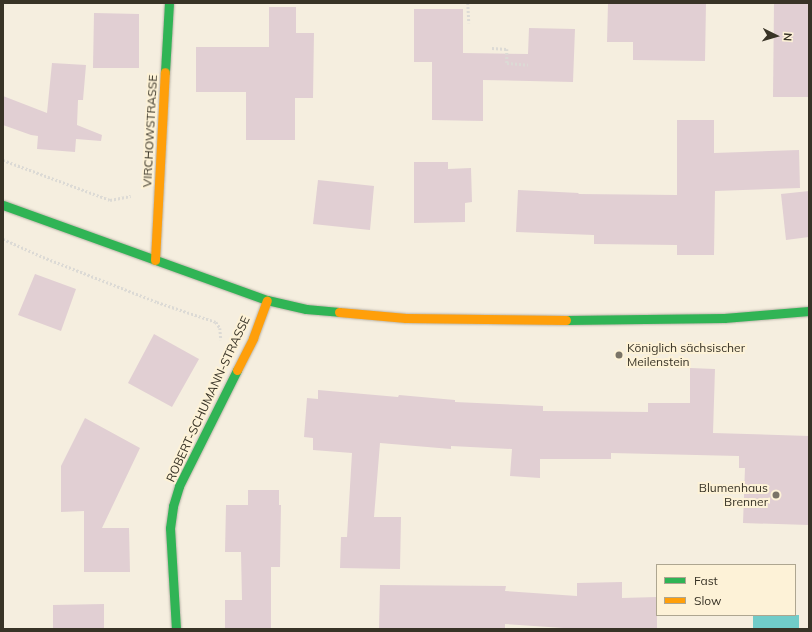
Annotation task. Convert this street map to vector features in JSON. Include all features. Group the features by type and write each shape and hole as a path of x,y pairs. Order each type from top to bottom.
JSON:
{"main road":[{"name":"VIRCHOWSTRASSE","path":"155,260 169,3"},
{"path":"3,205 267,300 306,309 406,318 565,320 724,318 809,312"},
{"name":"ROBERT-SCHUMANN-STRASSE","path":"176,629 170,528 173,506 179,486 250,344 267,300"}],"path":[{"path":"468,3 469,23"},
{"path":"492,48 507,49 507,63 528,65"},
{"path":"3,160 110,200 129,197 135,193"},
{"path":"3,239 43,257 157,302 216,322 220,328"}],"water":[{"path":"799,615 799,629 753,629 753,616"}],"building":[{"path":"608,3 706,3 705,61 633,60 633,42 607,42"},
{"path":"774,3 809,3 809,97 773,97"},
{"path":"269,7 296,7 296,33 314,33 313,98 295,98 295,140 246,140 246,92 196,92 196,47 269,47"},
{"path":"414,9 463,9 463,53 528,54 529,28 575,29 573,82 483,80 483,121 432,120 432,62 414,62"},
{"path":"94,13 139,14 139,68 93,68"},
{"path":"52,63 86,65 83,100 78,100 77,125 102,135 101,141 76,139 75,152 37,149 38,136 3,125 3,96 47,113"},
{"path":"677,120 714,120 714,153 799,150 800,188 715,191 714,255 677,255 677,245 594,244 594,235 516,232 518,190 579,193 578,194 677,195"},
{"path":"414,162 448,162 448,169 471,168 472,202 465,203 465,222 414,223"},
{"path":"318,180 374,186 370,230 313,224"},
{"path":"809,191 809,237 786,240 781,194"},
{"path":"35,274 76,289 61,331 18,315"},
{"path":"154,334 199,359 172,407 128,383"},
{"path":"690,368 715,369 713,433 809,436 809,525 743,523 745,468 739,468 739,456 611,453 611,459 540,459 540,478 510,476 512,449 451,446 451,449 380,443 374,517 401,517 400,569 340,568 341,537 347,537 352,453 313,450 313,438 304,437 307,398 318,399 318,390 398,397 399,395 455,400 455,402 543,406 543,411 648,412 648,403 690,403"},
{"path":"85,418 140,448 102,528 129,528 130,572 84,572 84,511 61,512 61,466"},
{"path":"248,490 279,490 279,505 281,505 280,567 271,567 271,629 225,629 225,600 242,600 241,552 225,552 226,505 248,505"},
{"path":"622,582 622,598 656,597 657,629 578,629 505,624 505,629 379,629 380,585 506,586 505,591 577,596 577,583"},
{"path":"104,604 104,629 53,629 53,605"}],"traffic: fast":[{"path":"165,72 169,3"},
{"path":"3,205 267,300 306,309 339,312"},
{"path":"566,320 724,318 809,311"},
{"path":"176,629 170,528 173,506 179,486 237,370"}],"traffic: slow":[{"path":"155,260 165,72"},
{"path":"237,370 253,338 267,300"},
{"path":"339,312 406,318 566,320"}],"place":[{"name":"Königlich sächsischer Meilenstein","path":"619,355"},
{"name":"Blumenhaus Brenner","path":"776,495"}]}
